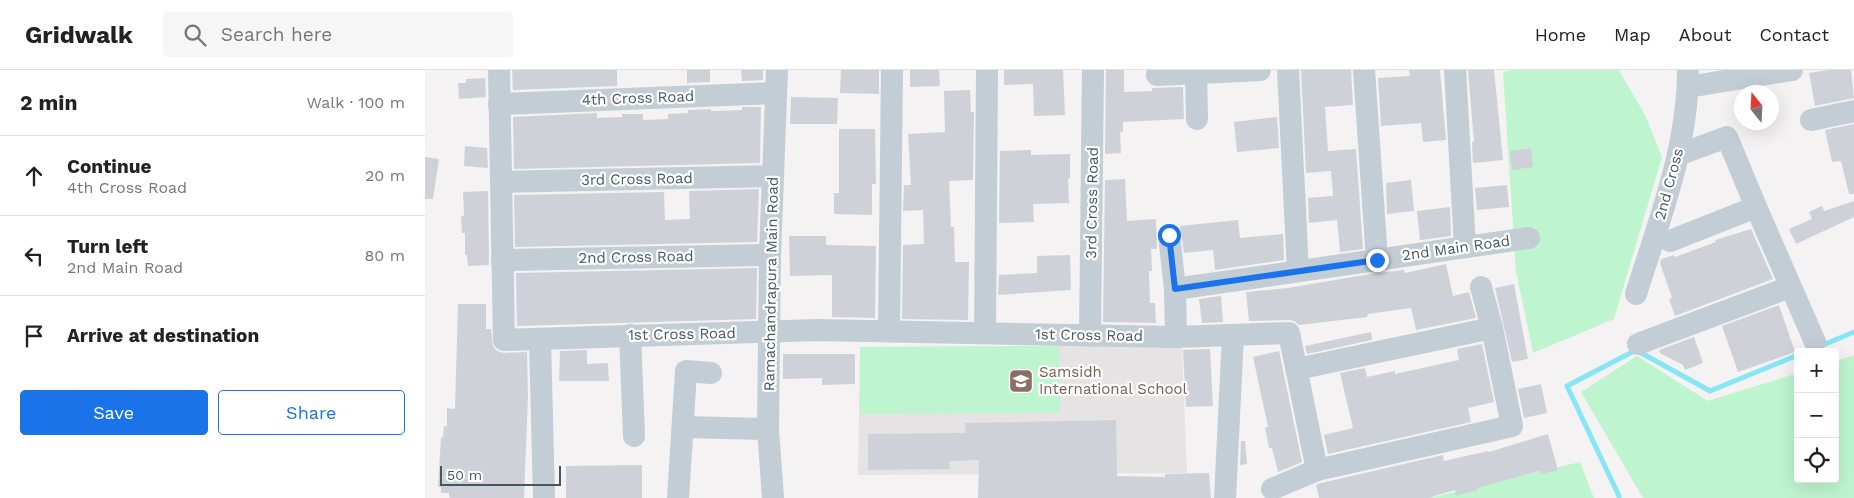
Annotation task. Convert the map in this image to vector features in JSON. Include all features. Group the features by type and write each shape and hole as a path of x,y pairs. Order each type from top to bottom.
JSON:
{"street":[{"path":"499,70 503,260"},
{"name":"Ramachandrapura Main Road","path":"773,498 768,429 770,255 777,70"},
{"path":"889,331 892,70"},
{"path":"985,333 987,70"},
{"name":"3rd Cross Road","path":"1091,336 1093,70"},
{"path":"1157,75 1260,70"},
{"path":"1288,70 1298,271"},
{"path":"1365,70 1377,260"},
{"path":"1455,70 1465,247"},
{"path":"1688,78 1792,70"},
{"path":"1196,73 1197,119"},
{"name":"2nd Cross","path":"1636,294 1678,155 1683,133 1688,78"},
{"name":"4th Cross Road","path":"499,104 776,93"},
{"path":"1811,120 1854,111"},
{"path":"1678,155 1727,138 1815,342"},
{"name":"3rd Cross Road","path":"501,182 772,176"},
{"path":"1670,241 1756,207"},
{"path":"1169,235 1175,289 1175,336"},
{"name":"2nd Main Road","path":"1175,289 1529,238"},
{"name":"2nd Cross Road","path":"503,260 770,255"},
{"name":"1st Cross Road","path":"503,260 504,340 817,330 1091,336 1289,333 1297,369"},
{"path":"1272,489 1317,470 1511,426 1492,328 1481,287"},
{"path":"1638,344 1790,287"},
{"path":"1317,470 1297,369 1492,328"},
{"path":"629,335 634,436"},
{"path":"1225,498 1233,335"},
{"path":"540,340 543,498"},
{"path":"678,498 686,371 711,373"},
{"path":"683,428 768,429"}],"shaded area":[{"name":"Samsidh International School","path":"1182,345 1187,473 858,475 860,347"}],"green space":[{"path":"1516,70 1619,70 1645,115 1662,157 1614,319 1533,353 1516,271 1503,72"},
{"path":"1059,346 1060,413 860,414 860,347"},
{"path":"1854,355 1854,498 1643,498 1581,392 1637,356 1708,401 1794,374 1794,483 1839,483 1839,360"},
{"path":"1580,462 1594,498 1429,498"}],"building":[{"path":"512,70 617,70 617,86 513,90"},
{"path":"687,70 710,70 710,82 687,83"},
{"path":"741,70 763,70 763,80 742,81"},
{"path":"841,70 879,70 879,94 840,93"},
{"path":"910,70 939,70 940,86 910,87"},
{"path":"1004,70 1063,70 1065,115 1034,116 1033,84 1004,85"},
{"path":"1106,70 1124,70 1124,92 1152,91 1152,88 1183,87 1184,119 1123,122 1123,132 1120,132 1121,153 1105,154"},
{"path":"1301,70 1351,70 1353,105 1325,107 1328,151 1356,149 1363,249 1340,252 1337,220 1309,223 1308,198 1333,196 1331,171 1306,173"},
{"path":"1409,70 1440,70 1446,140 1423,142 1421,123 1381,126 1378,78 1410,76"},
{"path":"1468,70 1494,70 1503,160 1473,163 1472,142 1474,142"},
{"path":"1828,70 1851,70 1854,98 1815,106 1809,73"},
{"path":"485,78 486,97 459,99 458,83 466,83 466,79"},
{"path":"970,90 971,112 974,112 973,180 949,181 951,227 954,227 955,262 969,262 968,320 902,319 903,245 924,244 923,210 903,211 904,185 911,185 908,134 945,132 944,91"},
{"path":"791,97 838,98 837,124 790,124"},
{"path":"742,107 761,107 760,163 514,169 513,117 597,113 597,118 622,117 622,114 643,114 643,120 668,119 668,114 688,113 688,110 742,110"},
{"path":"1277,117 1279,148 1237,152 1234,122"},
{"path":"1854,124 1854,194 1849,194 1841,161 1832,162 1825,130"},
{"path":"839,129 875,129 876,184 872,184 872,215 834,214 834,193 839,193"},
{"path":"465,146 487,148 488,168 464,166"},
{"path":"1531,148 1533,167 1512,170 1510,151"},
{"path":"1031,150 1031,155 1070,154 1069,203 1033,204 1034,222 999,223 1000,151"},
{"path":"425,157 439,159 433,199 425,199"},
{"path":"1125,179 1127,221 1156,219 1157,249 1151,249 1152,271 1149,271 1150,303 1155,303 1156,323 1103,322 1105,180"},
{"path":"1411,180 1414,211 1387,214 1386,183"},
{"path":"1507,185 1509,207 1477,210 1475,188"},
{"path":"759,189 757,242 515,247 514,195 664,192 665,220 690,219 689,191"},
{"path":"488,191 489,265 468,266 467,255 465,255 465,233 462,233 461,216 464,216 463,192"},
{"path":"1854,201 1854,217 1796,244 1789,229 1812,219 1809,212 1822,206 1824,211"},
{"path":"1450,207 1451,236 1420,240 1417,211"},
{"path":"1238,220 1240,238 1283,234 1284,260 1215,270 1213,250 1184,253 1180,226"},
{"path":"1751,229 1773,279 1675,316 1669,299 1672,298 1660,263 1661,259 1674,255 1675,257 1716,242 1715,240"},
{"path":"789,236 826,236 826,245 876,246 875,318 832,317 832,275 790,276"},
{"path":"1070,255 1071,290 998,295 999,275 1037,273 1037,256"},
{"path":"1446,264 1453,296 1469,292 1476,318 1416,330 1411,308 1368,314 1367,317 1299,325 1289,320 1249,321 1246,292 1288,288 1370,274 1404,270 1405,273"},
{"path":"757,268 756,319 517,326 516,273"},
{"path":"1514,284 1528,359 1512,362 1495,288"},
{"path":"1221,296 1223,322 1202,323 1199,299"},
{"path":"458,304 486,304 486,329 491,329 493,346 497,351 504,353 527,352 528,396 524,498 451,498 449,493 441,493 441,487 438,487 441,437 443,438 444,426 447,426 447,408 455,409"},
{"path":"1779,305 1794,352 1738,372 1722,326"},
{"path":"1371,332 1372,340 1307,354 1305,346"},
{"path":"1694,337 1703,363 1685,370 1683,365 1660,353 1659,350"},
{"path":"1482,344 1494,402 1468,408 1471,422 1328,454 1324,435 1353,428 1340,373 1365,368 1367,377 1395,371 1395,374 1459,360 1457,349"},
{"path":"1210,349 1213,406 1186,407 1183,350"},
{"path":"587,350 587,364 608,363 609,381 559,381 560,351"},
{"path":"1279,351 1302,462 1278,472 1272,448 1269,448 1265,427 1268,427 1253,357"},
{"path":"783,354 855,354 855,384 822,385 822,378 783,379"},
{"path":"1541,384 1547,413 1524,418 1518,389"},
{"path":"1116,420 1117,476 1165,477 1165,474 1209,473 1211,498 978,498 979,460 949,461 950,469 868,470 868,434 966,433 965,423"},
{"path":"1548,434 1558,470 1541,474 1540,471 1477,488 1478,490 1456,496 1455,490 1428,498 1319,498 1316,485 1321,483 1443,455 1444,461 1489,452"},
{"path":"1241,441 1245,441 1247,464 1240,465"},
{"path":"642,465 642,498 566,498 566,466"}],"waterway":[{"path":"1816,348 1854,332"},
{"path":"1619,498 1567,386 1636,350 1710,391 1794,357"}],"place":[{"name":"Samsidh International School","path":"1021,381"}],"route":[{"path":"1169,235 1175,289 1377,260"}]}
